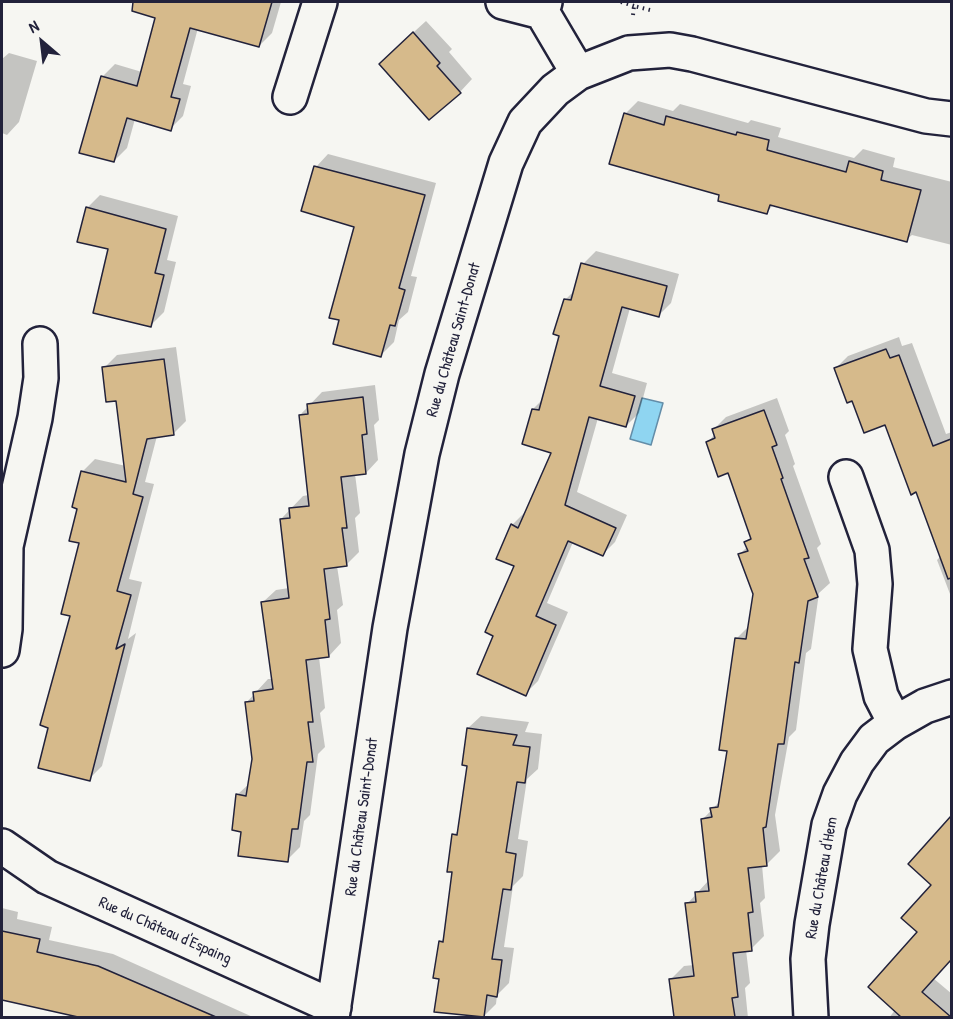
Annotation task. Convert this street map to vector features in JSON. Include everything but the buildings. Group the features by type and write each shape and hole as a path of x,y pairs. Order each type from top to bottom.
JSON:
{"street":[{"path":"290,97 320,2"},
{"path":"503,2 544,7 578,73"},
{"name":"Rue du Château Saint-Donat","path":"333,1012 390,628 420,464 442,374 516,139 538,106 578,73 628,53 670,50 926,116 951,119"},
{"path":"2,650 6,619 6,546 35,418 41,378 40,344"},
{"path":"846,477 872,550 875,584 870,649 881,696 895,723"},
{"name":"Rue du Château d'Hem","path":"811,1017 808,959 812,924 830,825 840,794 857,762 874,739 895,723 925,706 951,697"},
{"name":"Rue du Château d'Espaing","path":"2,846 47,877 333,1012"}],"path":[{"path":"621,2 634,6"}],"water":[{"path":"642,398 663,403 651,445 630,439"}]}
